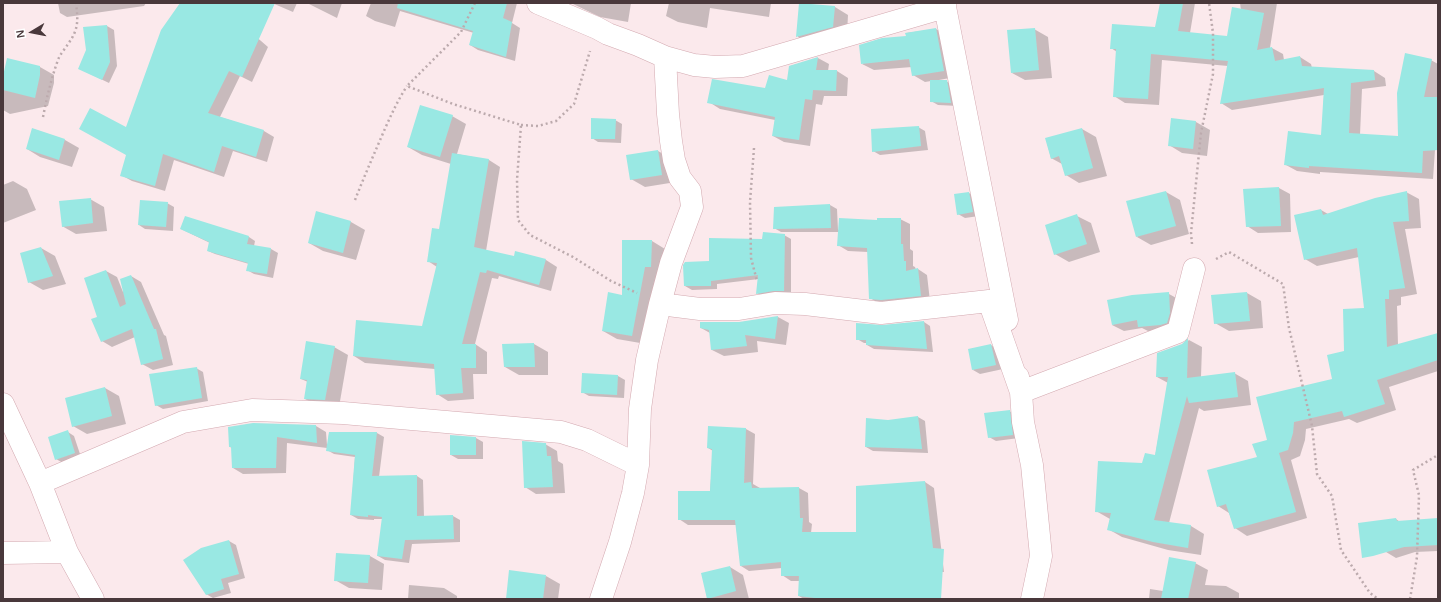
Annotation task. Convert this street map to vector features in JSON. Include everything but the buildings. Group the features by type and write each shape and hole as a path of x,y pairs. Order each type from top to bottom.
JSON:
{"street":[{"path":"538,3 665,57 694,65 715,67 743,66 945,5 1021,392 1023,422 1032,465 1041,556 1032,599"},
{"path":"601,599 620,542 633,493 638,465 640,409 647,360 660,304 671,263 692,207 690,191 680,178 674,160 668,114 665,57"},
{"path":"1021,392 1178,332 1194,269"},
{"path":"660,304 700,309 739,309 775,303 806,304 881,312 989,301 1021,392"},
{"path":"3,404 40,483 67,552 93,599"},
{"path":"40,483 183,422 252,410 343,413 561,432 587,440 638,465"},
{"path":"3,553 67,552"}],"path":[{"path":"43,117 49,84 59,57 77,29 78,17 76,3"},
{"path":"355,200 369,164 390,118 407,86 461,32 475,3"},
{"path":"1208,3 1213,33 1213,74 1201,133 1191,233 1194,269 1229,252 1283,284 1289,328 1312,426 1317,474 1332,496 1341,550 1370,593 1378,599"},
{"path":"407,86 453,104 521,125 538,126 556,121 574,104 597,28"},
{"path":"521,125 517,180 518,220 530,235 573,257 611,281 660,304"},
{"path":"754,148 750,202 751,258 763,304"},
{"path":"1410,599 1417,557 1419,495 1414,470 1438,455"}]}
